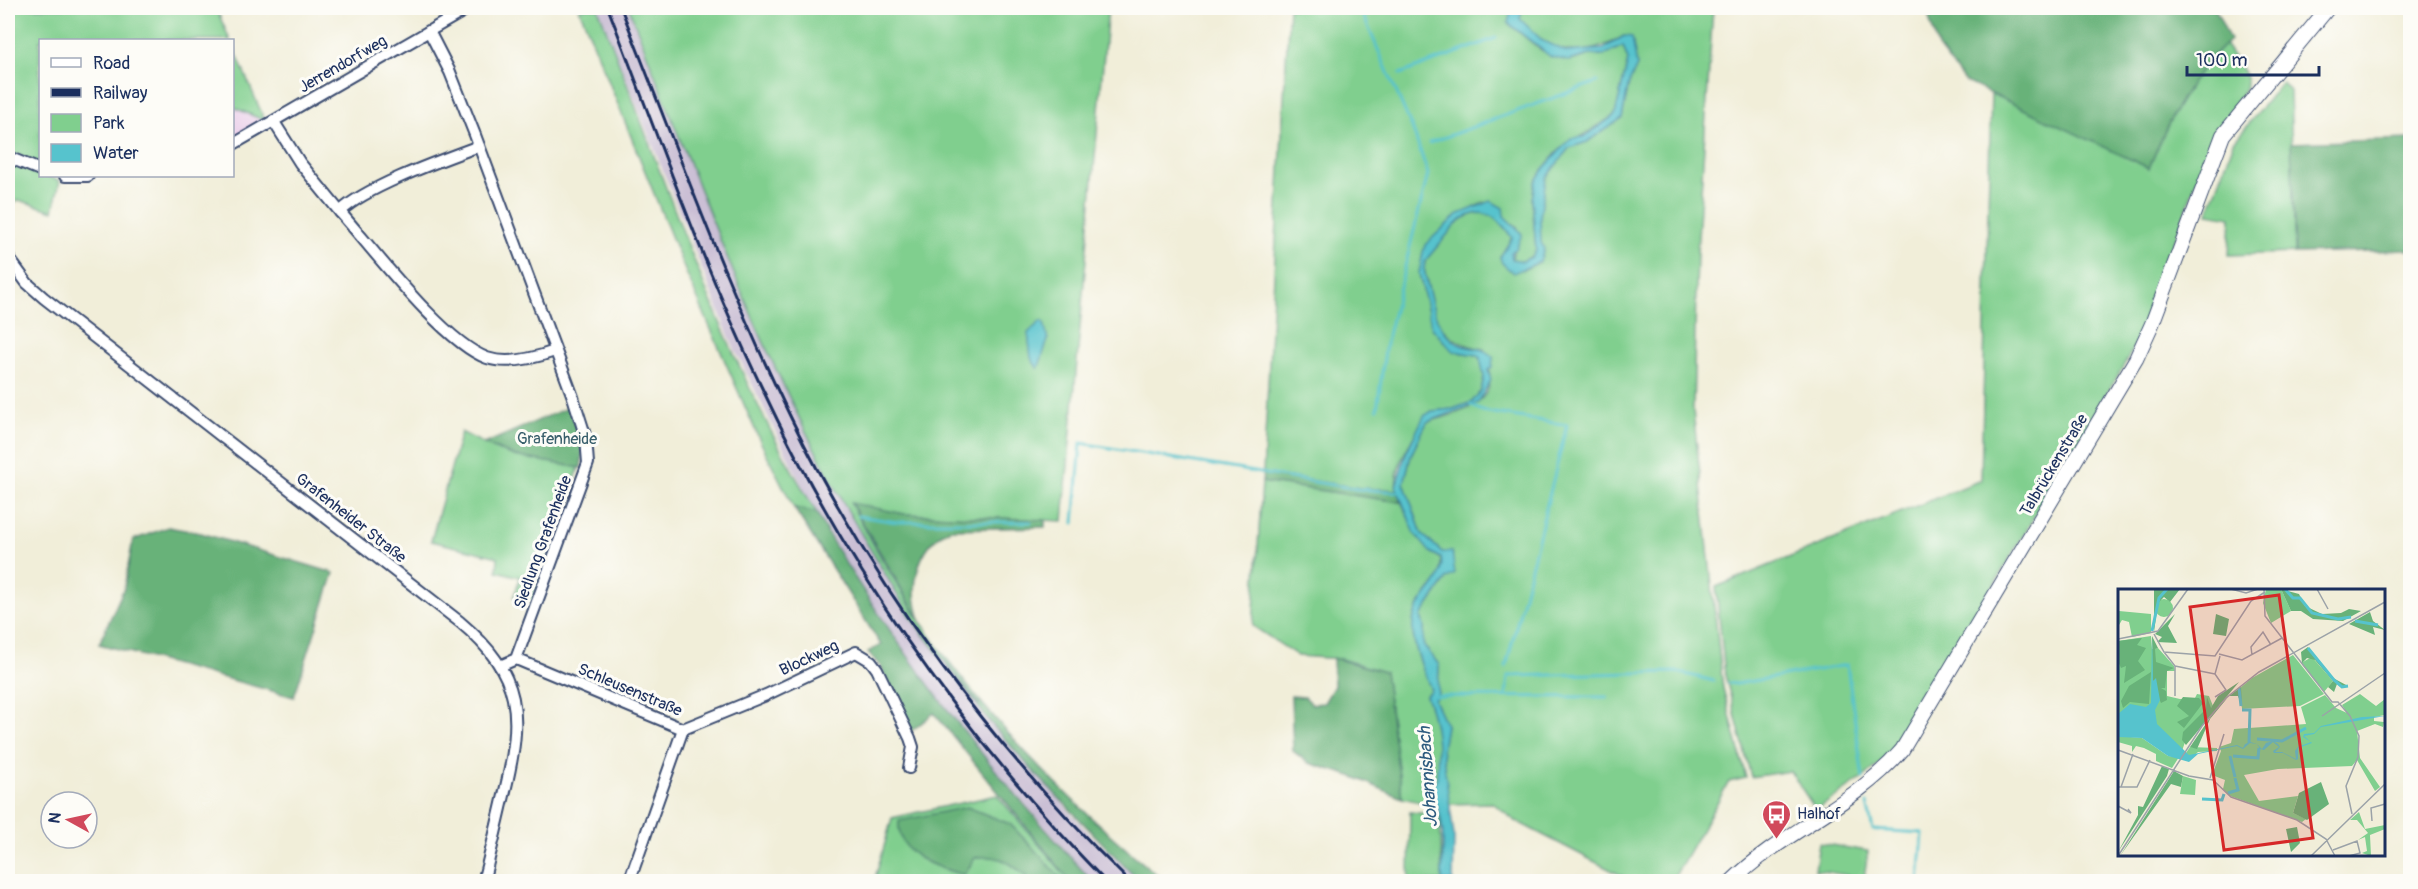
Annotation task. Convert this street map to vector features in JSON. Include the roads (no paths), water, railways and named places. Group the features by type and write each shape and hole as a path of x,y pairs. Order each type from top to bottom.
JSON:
{"main road":[{"name":"Talbrückenstraße","path":"1731,882 1749,865 1869,784 1902,750 2136,359 2152,324 2223,135 2236,116 2328,8"}],"street":[{"name":"Jerrendorfweg","path":"234,144 469,8"},
{"name":"Siedlung Grafenheide","path":"429,31 450,72 479,146 586,438 588,463 516,659"},
{"path":"274,122 300,163 340,212 412,294 468,348 487,358 501,361 517,360 555,351"},
{"path":"340,212 351,202 373,191 479,146"},
{"path":"8,157 39,170"},
{"name":"Grafenheider Straße","path":"8,257 27,283 44,298 483,641 500,666 512,696 517,728 514,753 483,882"},
{"name":"Blockweg","path":"683,729 766,695 856,652 872,661 910,738 913,747 909,768"},
{"path":"500,666 516,659"},
{"name":"Schleusenstraße","path":"516,659 683,729 629,882"}],"water":[{"path":"1512,8 1522,8 1520,19 1543,41 1567,52 1603,49 1624,36 1632,37 1637,66 1629,83 1622,118 1587,142 1569,148 1546,178 1540,217 1541,242 1544,249 1540,262 1513,273 1502,263 1500,257 1512,238 1495,218 1481,213 1466,217 1457,223 1425,261 1424,269 1431,300 1443,330 1459,344 1484,350 1493,357 1492,367 1488,370 1491,380 1478,403 1427,422 1411,455 1404,483 1422,534 1442,552 1452,552 1455,574 1447,578 1421,616 1424,627 1423,644 1439,665 1438,693 1434,700 1446,725 1442,749 1454,836 1453,881 1442,881 1442,825 1440,814 1431,797 1437,778 1438,755 1434,725 1426,695 1431,690 1413,634 1417,609 1440,575 1441,558 1430,552 1415,534 1396,486 1406,453 1424,416 1432,411 1453,409 1472,402 1481,391 1484,377 1480,358 1476,355 1453,351 1432,328 1419,273 1423,252 1425,245 1457,215 1491,201 1503,208 1504,216 1522,234 1516,249 1511,252 1512,259 1523,261 1532,257 1536,249 1532,199 1535,182 1544,168 1571,138 1584,137 1615,115 1628,60 1623,46 1602,56 1590,55 1568,61 1551,57 1508,23"},
{"path":"1041,321 1044,323 1048,340 1038,369 1031,358 1028,333"}],"waterway":[{"path":"1360,8 1413,130 1428,174 1386,343 1377,409"},
{"path":"1400,74 1496,38"},
{"path":"1429,143 1597,82"},
{"path":"1470,405 1482,411 1567,425 1506,667"},
{"path":"1074,523 1081,443 1357,489 1400,492"},
{"path":"858,516 897,522 1031,522"},
{"path":"1728,683 1736,684 1847,665 1863,778"},
{"path":"1506,696 1508,676 1677,672 1714,681"},
{"path":"1433,696 1608,697"},
{"path":"1867,804 1873,830 1923,833 1919,882"}],"railway":[{"path":"608,8 681,198 739,340 795,454 831,520 913,648 958,710 1054,827 1106,882"},
{"path":"621,8 702,216 745,318 792,420 861,546 941,665 985,722 1031,778 1130,882"}],"place":[{"name":"Halhof","path":"1776,840"}],"park label":[{"name":"Grafenheide","path":"557,439"}],"water label":[{"name":"Johannisbach","path":"1428,777"}]}
